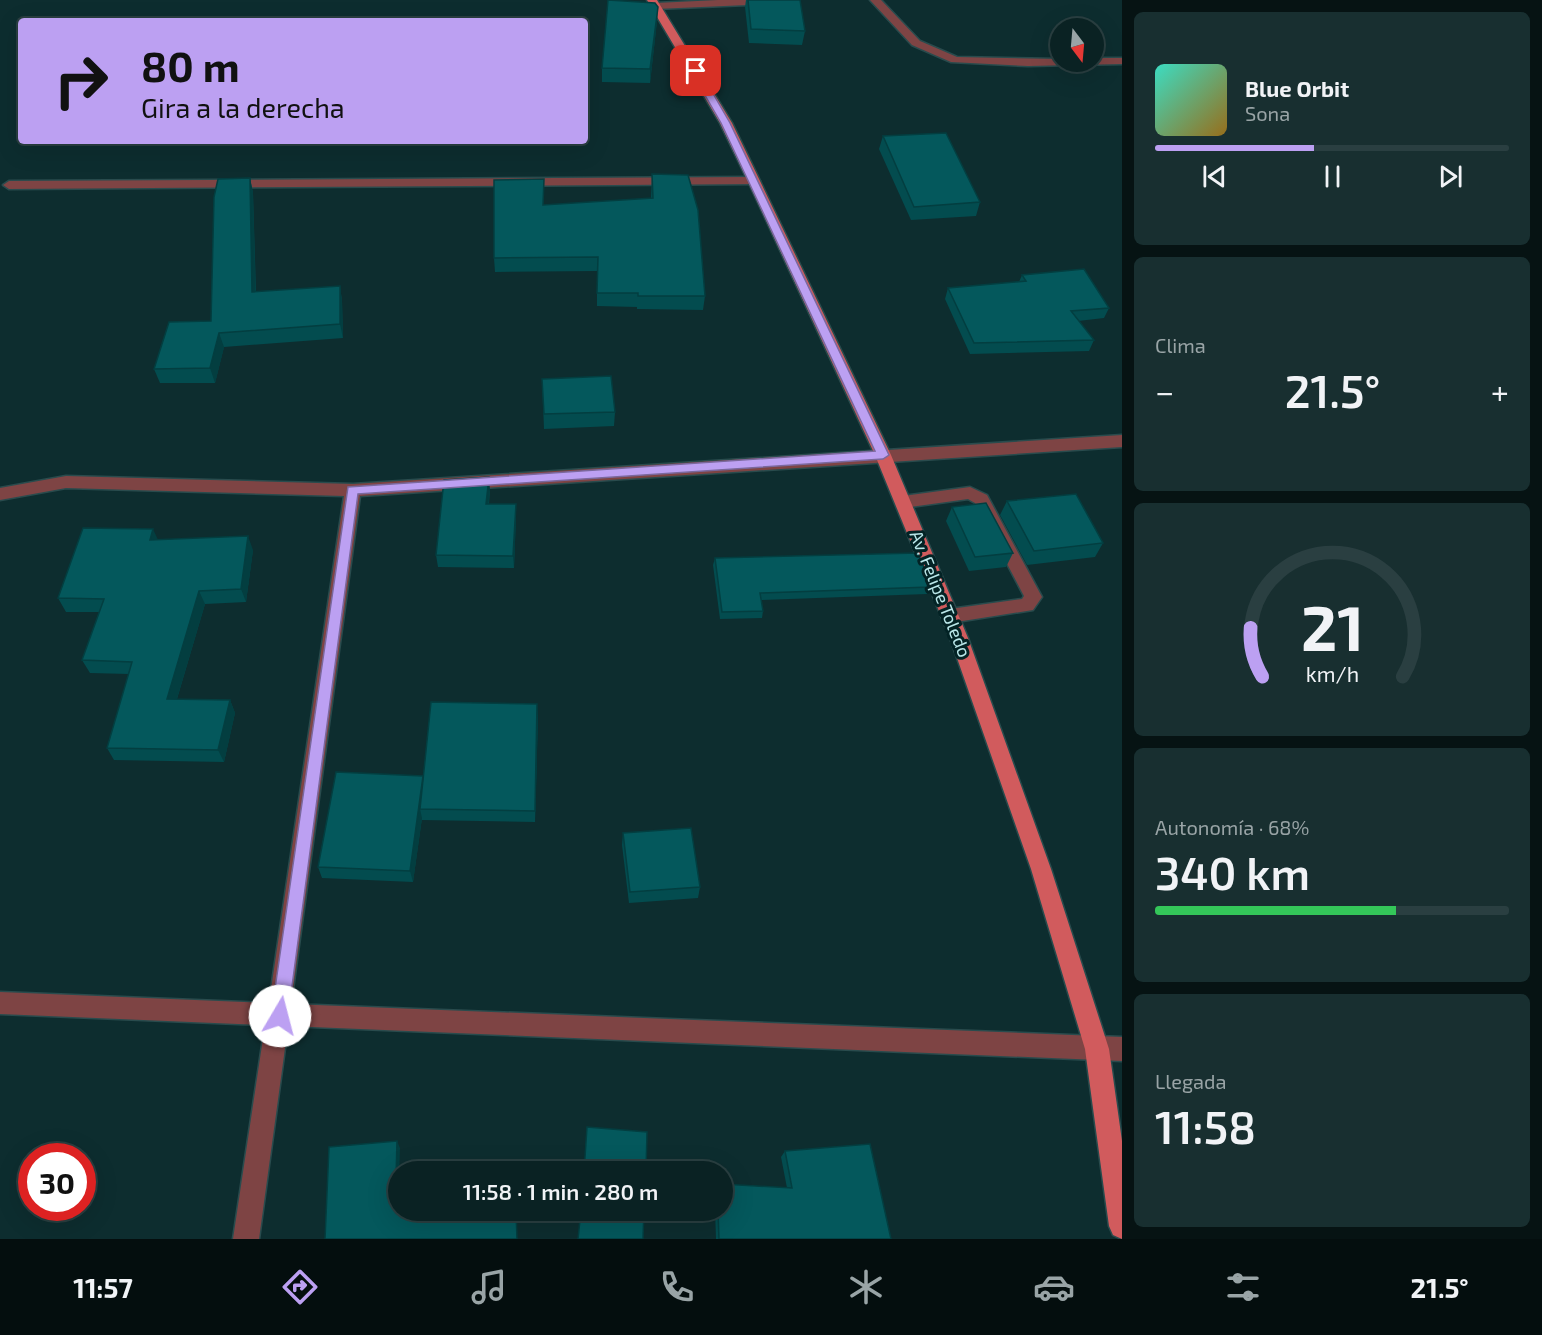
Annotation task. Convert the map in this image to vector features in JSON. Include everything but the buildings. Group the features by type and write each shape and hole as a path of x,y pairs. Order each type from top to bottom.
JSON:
{"main road":[{"name":"Av. Felipe Toledo","path":"654,3 726,123 883,455 950,616 1041,869 1097,1049 1122,1226"}],"street":[{"path":"654,3 790,0"},
{"path":"875,0 916,43 955,60 1050,63"},
{"path":"1104,62 1122,61"},
{"path":"9,185 754,181"},
{"path":"0,494 66,482 353,490 1122,441"},
{"path":"246,1239 280,1016 353,490"},
{"path":"903,502 970,493 976,495 981,499 1033,597 1027,605 950,616"},
{"path":"0,1004 1122,1049"}],"route":[{"path":"280,1016 353,490 883,455 726,123 696,71"}]}
